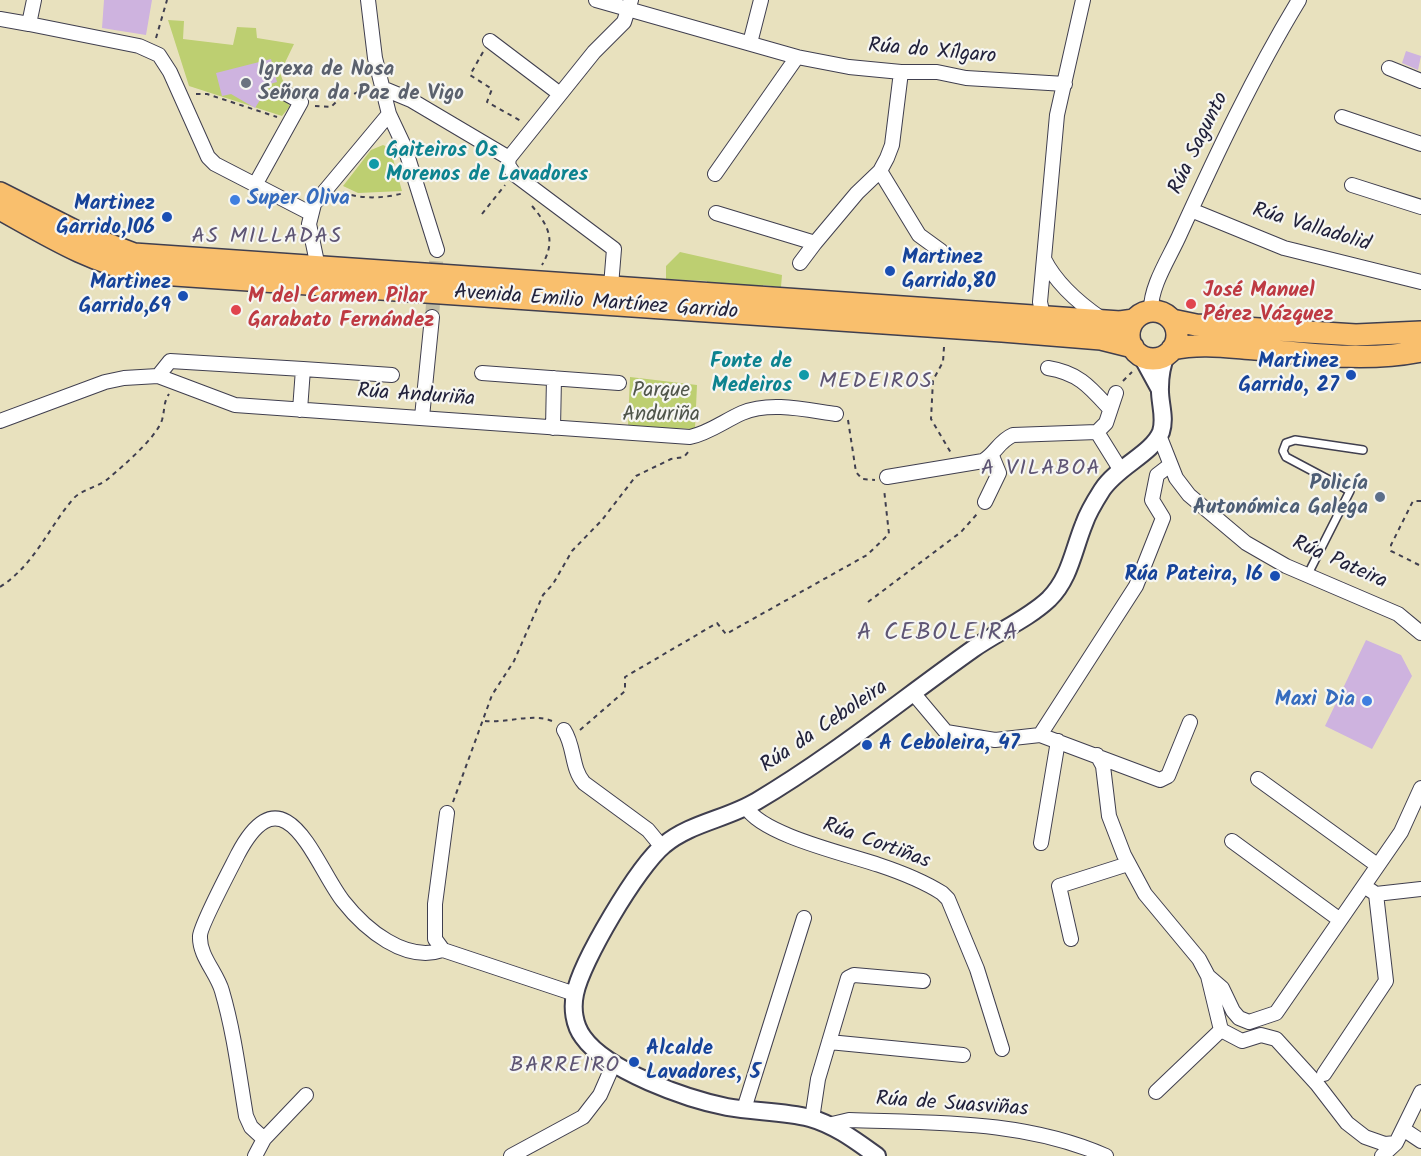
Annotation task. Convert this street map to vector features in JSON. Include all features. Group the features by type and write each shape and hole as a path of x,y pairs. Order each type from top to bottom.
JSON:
{"main road":[{"path":"0,180 91,231 153,256"},
{"path":"0,193 103,244 134,254 153,256"},
{"name":"Avenida Emilio Martínez Garrido","path":"0,209 77,251 121,269 152,274 321,276 611,286 1038,311 1104,321 1143,316"},
{"name":"Avenida Emilio Martínez Garrido","path":"153,256 321,276 1111,340 1136,356"},
{"path":"1421,332 1356,335 1196,325 1172,320 1159,312 1143,316 1129,333 1136,356 1156,359 1169,352 1202,346 1370,356 1421,351"},
{"path":"1169,352 1177,335 1172,320"}],"street":[{"path":"29,24 34,0"},
{"path":"368,0 382,86 389,114 405,148 436,250"},
{"name":"Rúa do Xílgaro","path":"596,0 630,5 797,57 849,67 901,72 937,72 966,78 1065,84"},
{"path":"750,43 761,0"},
{"path":"1065,336 1038,311 1057,115 1083,0"},
{"name":"Rúa Sagunto","path":"1143,316 1256,75 1299,0"},
{"path":"611,286 614,249 514,174 508,165 509,158 560,94 624,22 630,5"},
{"path":"0,19 152,50 164,61 170,72 208,157 255,185 310,213"},
{"path":"490,47 560,94"},
{"path":"715,174 797,57"},
{"path":"1389,68 1421,81"},
{"path":"800,263 857,193 880,171 892,145 901,72"},
{"path":"382,86 411,100 509,158"},
{"path":"255,185 301,102 285,93"},
{"path":"321,276 309,233 310,213 314,204 389,114"},
{"path":"1342,117 1421,144"},
{"path":"880,171 919,234 941,251"},
{"path":"1352,185 1421,207"},
{"name":"Rúa Valladolid","path":"1191,210 1284,248 1421,282"},
{"path":"716,213 815,243"},
{"path":"1044,259 1057,278 1088,309 1104,321"},
{"path":"422,417 432,317"},
{"name":"Rúa Pateira","path":"1169,352 1159,388 1162,415 1159,435 1170,465 1189,495 1246,543 1307,576 1398,614 1421,633"},
{"name":"Rúa Pateira","path":"1136,356 1159,388"},
{"path":"159,376 170,361 392,375"},
{"path":"1048,368 1062,370 1084,381 1110,409"},
{"path":"300,410 303,369"},
{"path":"482,373 620,383"},
{"name":"Rúa Anduriña","path":"0,421 105,382 124,378 159,376 235,405 690,437 703,435 744,412 780,407 841,412"},
{"path":"553,428 554,378"},
{"path":"884,478 983,461 992,456 1002,440 1013,435 1097,432 1106,423 1116,393"},
{"path":"1097,432 1120,469"},
{"name":"Rúa da Ceboleira","path":"820,1122 744,1109 689,1096 614,1063 584,1039 575,1019 575,994 598,944 627,893 662,847 687,831 746,807 826,756 974,648 1046,602 1055,592 1071,563 1089,513 1106,484 1120,469 1147,451 1159,435"},
{"path":"985,502 999,473 992,456"},
{"path":"1040,735 1110,630 1136,586 1163,518 1152,500 1157,475 1170,465"},
{"path":"914,693 946,732 995,740 1040,735 1161,780 1168,776 1190,722"},
{"path":"568,736 577,774 584,783 648,830 662,847"},
{"path":"1041,843 1058,741"},
{"path":"1097,755 1102,766 1109,816 1128,864 1145,894 1199,959 1208,976 1221,1030 1242,1041 1261,1035 1276,1039 1317,1084 1347,1123 1365,1137 1385,1144 1396,1143"},
{"path":"1258,779 1377,865"},
{"path":"1208,976 1222,988 1239,1018 1249,1022 1261,1020 1276,1013 1401,832 1421,788"},
{"name":"Rúa Cortiñas","path":"746,807 752,817 799,839 882,866 942,893 948,899 977,969 1002,1048"},
{"path":"447,813 435,904 435,939 443,950 575,994"},
{"path":"264,1139 251,1127 246,1116 228,1014 221,987 201,947 200,936 202,926 210,915 244,843 260,826 273,819 288,822 300,833 312,847 342,900 360,921 379,936 410,950 434,953 443,950"},
{"path":"1232,841 1341,920"},
{"path":"1071,939 1059,886 1128,864"},
{"path":"1364,886 1376,894 1421,888"},
{"path":"1324,1074 1386,981 1376,894"},
{"path":"744,1109 804,918"},
{"path":"877,1156 820,1122 818,1079 848,978 854,975 923,981"},
{"path":"1156,1092 1221,1030"},
{"path":"829,1042 963,1055"},
{"path":"511,1156 583,1117 600,1095 614,1063"},
{"path":"1382,1156 1396,1143 1421,1092"},
{"path":"255,1156 264,1139 306,1095"},
{"name":"Rúa de Suasviñas","path":"820,1122 849,1120 992,1125 1036,1132 1081,1145 1106,1156"},
{"path":"1403,1129 1421,1141"}],"lane":[{"path":"1307,576 1350,491 1286,457 1283,451 1286,443 1295,440 1363,450"}],"path":[{"path":"152,50 167,0"},
{"path":"490,47 484,49 470,75 492,89 487,102 528,125"},
{"path":"301,102 322,108 331,107 345,93 354,94 382,86"},
{"path":"190,94 207,94 291,122"},
{"path":"482,214 509,180"},
{"path":"330,184 350,195 387,198 417,190"},
{"path":"528,200 548,226 548,257 542,264"},
{"path":"944,347 944,362 933,380 931,419 958,465"},
{"path":"1116,393 1136,356"},
{"path":"0,587 16,576 41,546 75,497 107,480 155,433 162,419 163,404 175,382"},
{"path":"484,721 507,723 531,717 551,720 568,736 574,735 625,691 625,677 717,622 726,634 867,555 889,534 884,478 873,481 862,479 856,472 841,412"},
{"path":"484,721 481,718 492,695 514,661 543,595 558,576 572,551 602,520 636,476 671,459 684,457 693,447"},
{"path":"1421,501 1413,501 1391,545 1392,551 1421,566"},
{"path":"868,602 961,532 985,502"},
{"path":"447,813 455,797 473,740 484,721"}],"green space":[{"path":"168,20 184,21 183,39 233,45 237,27 256,28 257,38 294,44 280,73 285,86 280,95 290,106 282,116 189,86"},
{"path":"383,145 390,148 402,191 358,193 343,186 371,150"},
{"path":"680,252 782,275 781,287 763,285 763,289 707,285 707,281 666,279 666,266"},
{"name":"Parque Anduriña","path":"630,377 697,385 695,429 628,426"}],"building":[{"path":"104,0 152,0 146,35 102,28"},
{"path":"1406,51 1421,56 1418,70 1402,63"},
{"name":"Igrexa de Nosa Señora da Paz de Vigo","path":"271,59 277,82 270,84 255,108 231,94 222,96 216,73"},
{"name":"Maxi Dia","path":"1366,640 1401,655 1412,676 1372,749 1325,726"}],"tunnel":[{"path":"432,317 437,250"}],"place":[{"name":"Igrexa de Nosa Señora da Paz de Vigo","path":"246,83"},
{"name":"Gaiteiros Os Morenos de Lavadores","path":"374,164"},
{"name":"Super Oliva","path":"235,200"},
{"name":"Martinez Garrido,106","path":"167,217"},
{"name":"Martinez Garrido,80","path":"890,271"},
{"name":"Martinez Garrido,69","path":"183,296"},
{"name":"José Manuel Pérez Vázquez","path":"1191,304"},
{"name":"M del Carmen Pilar Garabato Fernández","path":"236,310"},
{"name":"Fonte de Medeiros","path":"804,375"},
{"name":"Martinez Garrido, 27","path":"1351,375"},
{"name":"Policía Autonómica Galega","path":"1380,497"},
{"name":"Rúa Pateira, 16","path":"1275,576"},
{"name":"Maxi Dia","path":"1367,701"},
{"name":"A Ceboleira, 47","path":"867,745"},
{"name":"Alcalde Lavadores, 5","path":"634,1062"}],"district":[{"name":"AS MILLADAS","path":"267,238"},
{"name":"MEDEIROS","path":"876,383"},
{"name":"A VILABOA","path":"1041,470"},
{"name":"A CEBOLEIRA","path":"938,635"},
{"name":"BARREIRO","path":"565,1067"}]}
